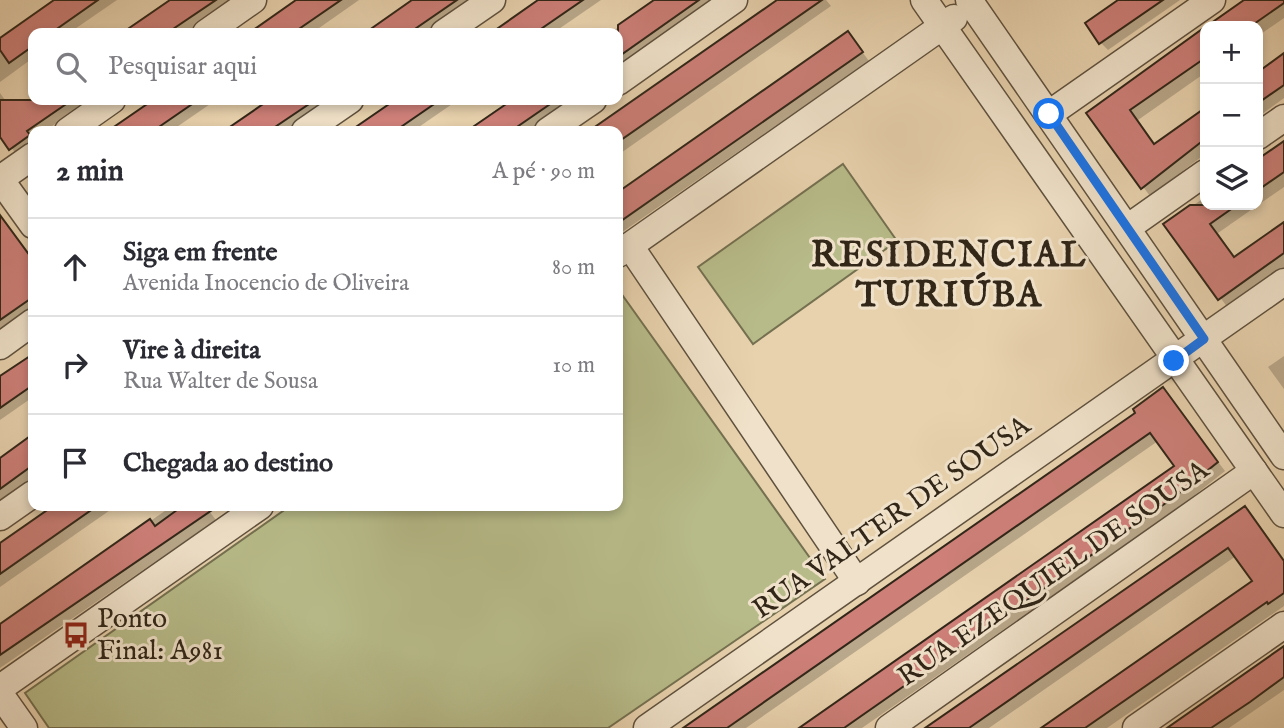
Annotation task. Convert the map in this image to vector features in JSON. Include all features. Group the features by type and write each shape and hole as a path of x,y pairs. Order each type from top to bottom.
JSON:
{"street":[{"path":"213,28 253,0"},
{"path":"451,28 492,0"},
{"path":"623,78 734,0"},
{"path":"924,0 1174,361 1284,514"},
{"path":"1049,114 1212,0"},
{"path":"857,582 624,250 974,2 1284,455"},
{"path":"75,126 106,105"},
{"path":"312,126 343,105"},
{"path":"555,126 586,105"},
{"path":"1263,133 1284,118"},
{"path":"28,159 0,179 28,219"},
{"path":"1127,228 1200,177"},
{"name":"RUA VALTER DE SOUSA","path":"647,728 1284,282"},
{"path":"0,346 28,326"},
{"name":"RUA EZEQUIEL DE SOUSA","path":"889,728 1254,471"},
{"path":"0,517 28,497"},
{"path":"24,728 0,691 243,511"},
{"path":"1136,728 1284,625"}],"green space":[{"path":"843,164 897,241 753,344 698,267"},
{"path":"623,296 825,579 608,728 49,728 25,693 283,511 623,511"}],"building":[{"path":"54,0 98,0 58,28 28,28 28,50 9,63 0,50 0,38"},
{"path":"170,0 216,0 174,28 129,28"},
{"path":"296,0 341,0 300,28 256,28"},
{"path":"412,0 457,0 416,28 372,28"},
{"path":"538,0 583,0 542,28 498,28"},
{"path":"654,0 699,0 623,53 623,28 618,28 618,25"},
{"path":"777,0 822,0 623,139 623,126 596,126"},
{"path":"1118,0 1163,0 1099,44 1085,23"},
{"path":"1244,0 1284,0 1284,3 1258,21 1214,21"},
{"path":"848,31 863,52 623,220 623,188"},
{"path":"1200,31 1200,61 1130,110 1154,144 1200,112 1200,143 1141,189 1086,113"},
{"path":"1284,53 1284,85 1263,100 1263,84 1263,68"},
{"path":"0,100 28,100 28,105 65,105 34,126 28,126 28,136 9,150 0,137"},
{"path":"146,105 191,105 160,126 115,126"},
{"path":"262,105 308,105 276,126 231,126"},
{"path":"388,105 433,105 402,126 357,126"},
{"path":"505,105 549,105 518,126 474,126"},
{"path":"1284,141 1284,172 1263,187 1263,156"},
{"path":"1190,205 1200,205 1200,210 1230,210 1210,224 1234,257 1284,222 1284,253 1218,300 1163,224"},
{"path":"0,215 28,253 28,300 0,320"},
{"path":"28,357 28,388 0,408 0,376"},
{"path":"1163,387 1218,462 1173,498 844,728 799,728 1174,466 1150,433 727,728 683,728 1135,413 1133,409"},
{"path":"28,438 28,469 0,489 0,458"},
{"path":"1245,506 1284,561 1284,593 1085,728 1041,728 1252,581 1228,548 969,728 925,728"},
{"path":"46,511 90,511 0,574 0,543"},
{"path":"176,511 211,511 0,655 0,624 150,519 155,526"},
{"path":"1284,646 1284,677 1250,702 1211,728 1167,728"}],"place":[{"name":"Ponto Final: A981","path":"76,635"}],"district":[{"name":"RESIDENCIAL TURIÚBA","path":"949,276"}],"route":[{"path":"1049,114 1204,339 1174,361"}]}
